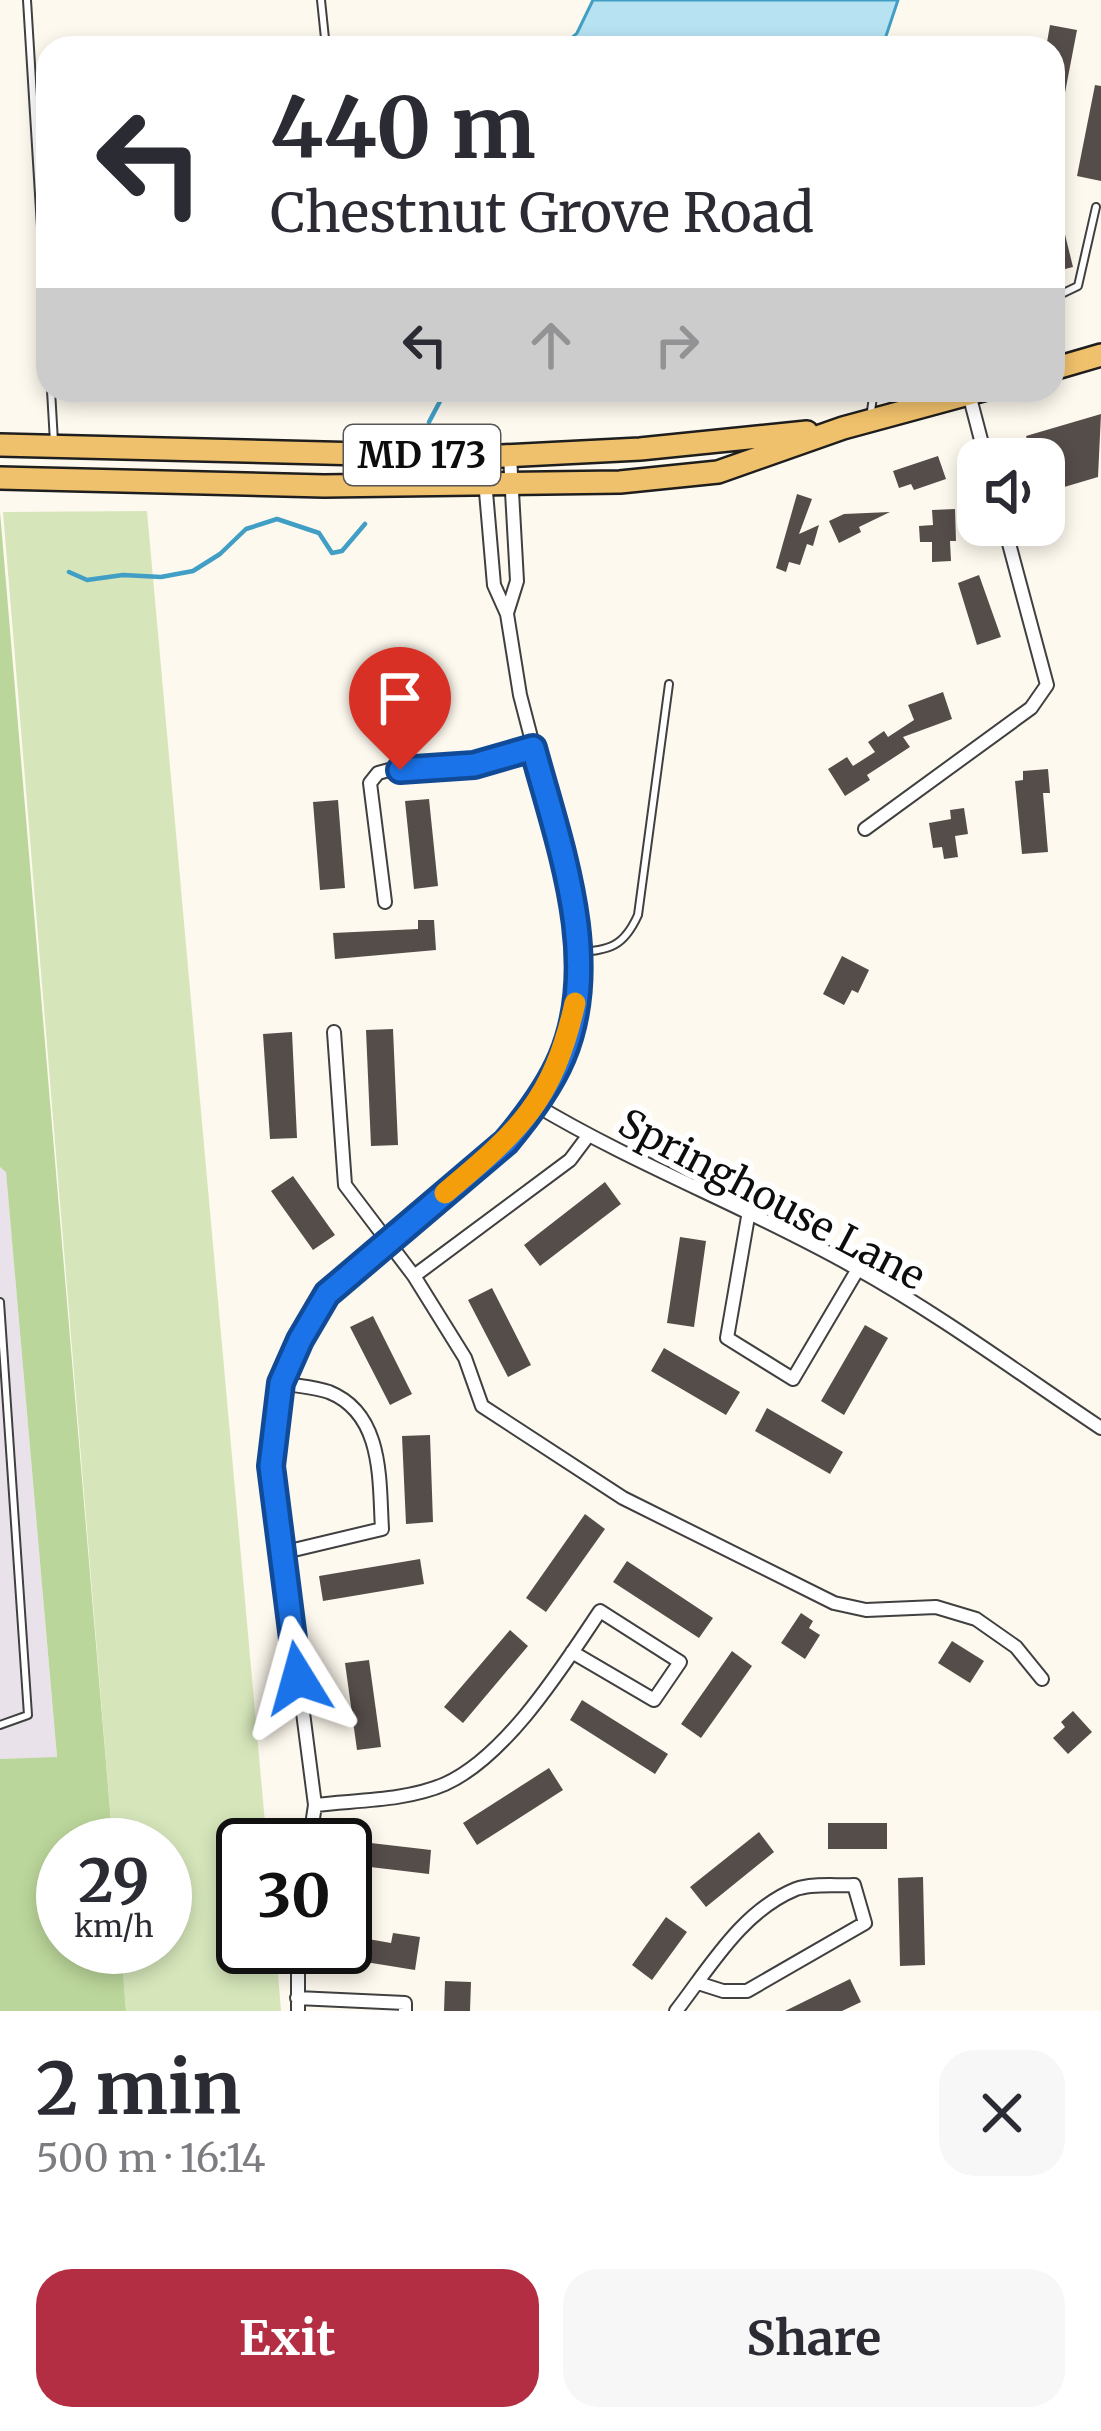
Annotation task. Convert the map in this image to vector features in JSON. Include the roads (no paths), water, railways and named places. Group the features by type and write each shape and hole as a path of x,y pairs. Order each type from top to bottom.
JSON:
{"main road":[{"path":"1065,364 1100,351"},
{"name":"MD 173","path":"0,478 483,485 620,482 718,472 843,428 939,402"},
{"name":"MD 173","path":"0,445 483,457 640,449 843,428"}],"street":[{"path":"977,402 983,438"},
{"path":"507,614 517,581 510,455"},
{"path":"314,1818 316,1804 271,1466 281,1383 327,1294 506,1142 535,1105 562,1056 578,987 566,872 533,748 507,614 494,585 483,457"},
{"path":"865,829 1031,708 1047,685 1010,546"},
{"path":"386,902 370,784 373,777 389,770 474,765 533,748"},
{"path":"334,1032 345,1185 414,1276 465,1358 482,1406 623,1498 834,1603 866,1610 936,1607 976,1618 1016,1647 1042,1679"},
{"name":"Springhouse Lane","path":"535,1105 588,1136 858,1268 1101,1428"},
{"path":"414,1276 570,1160 588,1136"},
{"path":"748,1211 727,1338 794,1379 858,1268"},
{"path":"280,1552 382,1529 377,1444 348,1404 328,1392 281,1383"},
{"path":"316,1804 399,1795 446,1784 501,1742 544,1693 572,1652 600,1611 680,1662 654,1700 572,1652"},
{"path":"676,2011 742,1924 799,1888 854,1885 865,1923 747,1990 723,1991 698,1983"},
{"path":"298,2004 404,2003 405,2011"}],"lane":[{"path":"27,0 36,146"},
{"path":"322,0 325,36"},
{"path":"1065,292 1078,286 1096,207"},
{"path":"52,402 55,445"},
{"path":"869,421 872,402"},
{"path":"576,953 612,949 632,930 638,915 669,685"},
{"path":"0,1301 28,1715 0,1725"}],"water":[{"path":"593,0 898,0 886,36 574,36"}],"waterway":[{"path":"429,422 440,402"},
{"path":"69,572 87,580 193,571 246,529 277,519 319,533 332,553 342,551 365,524"}]}
